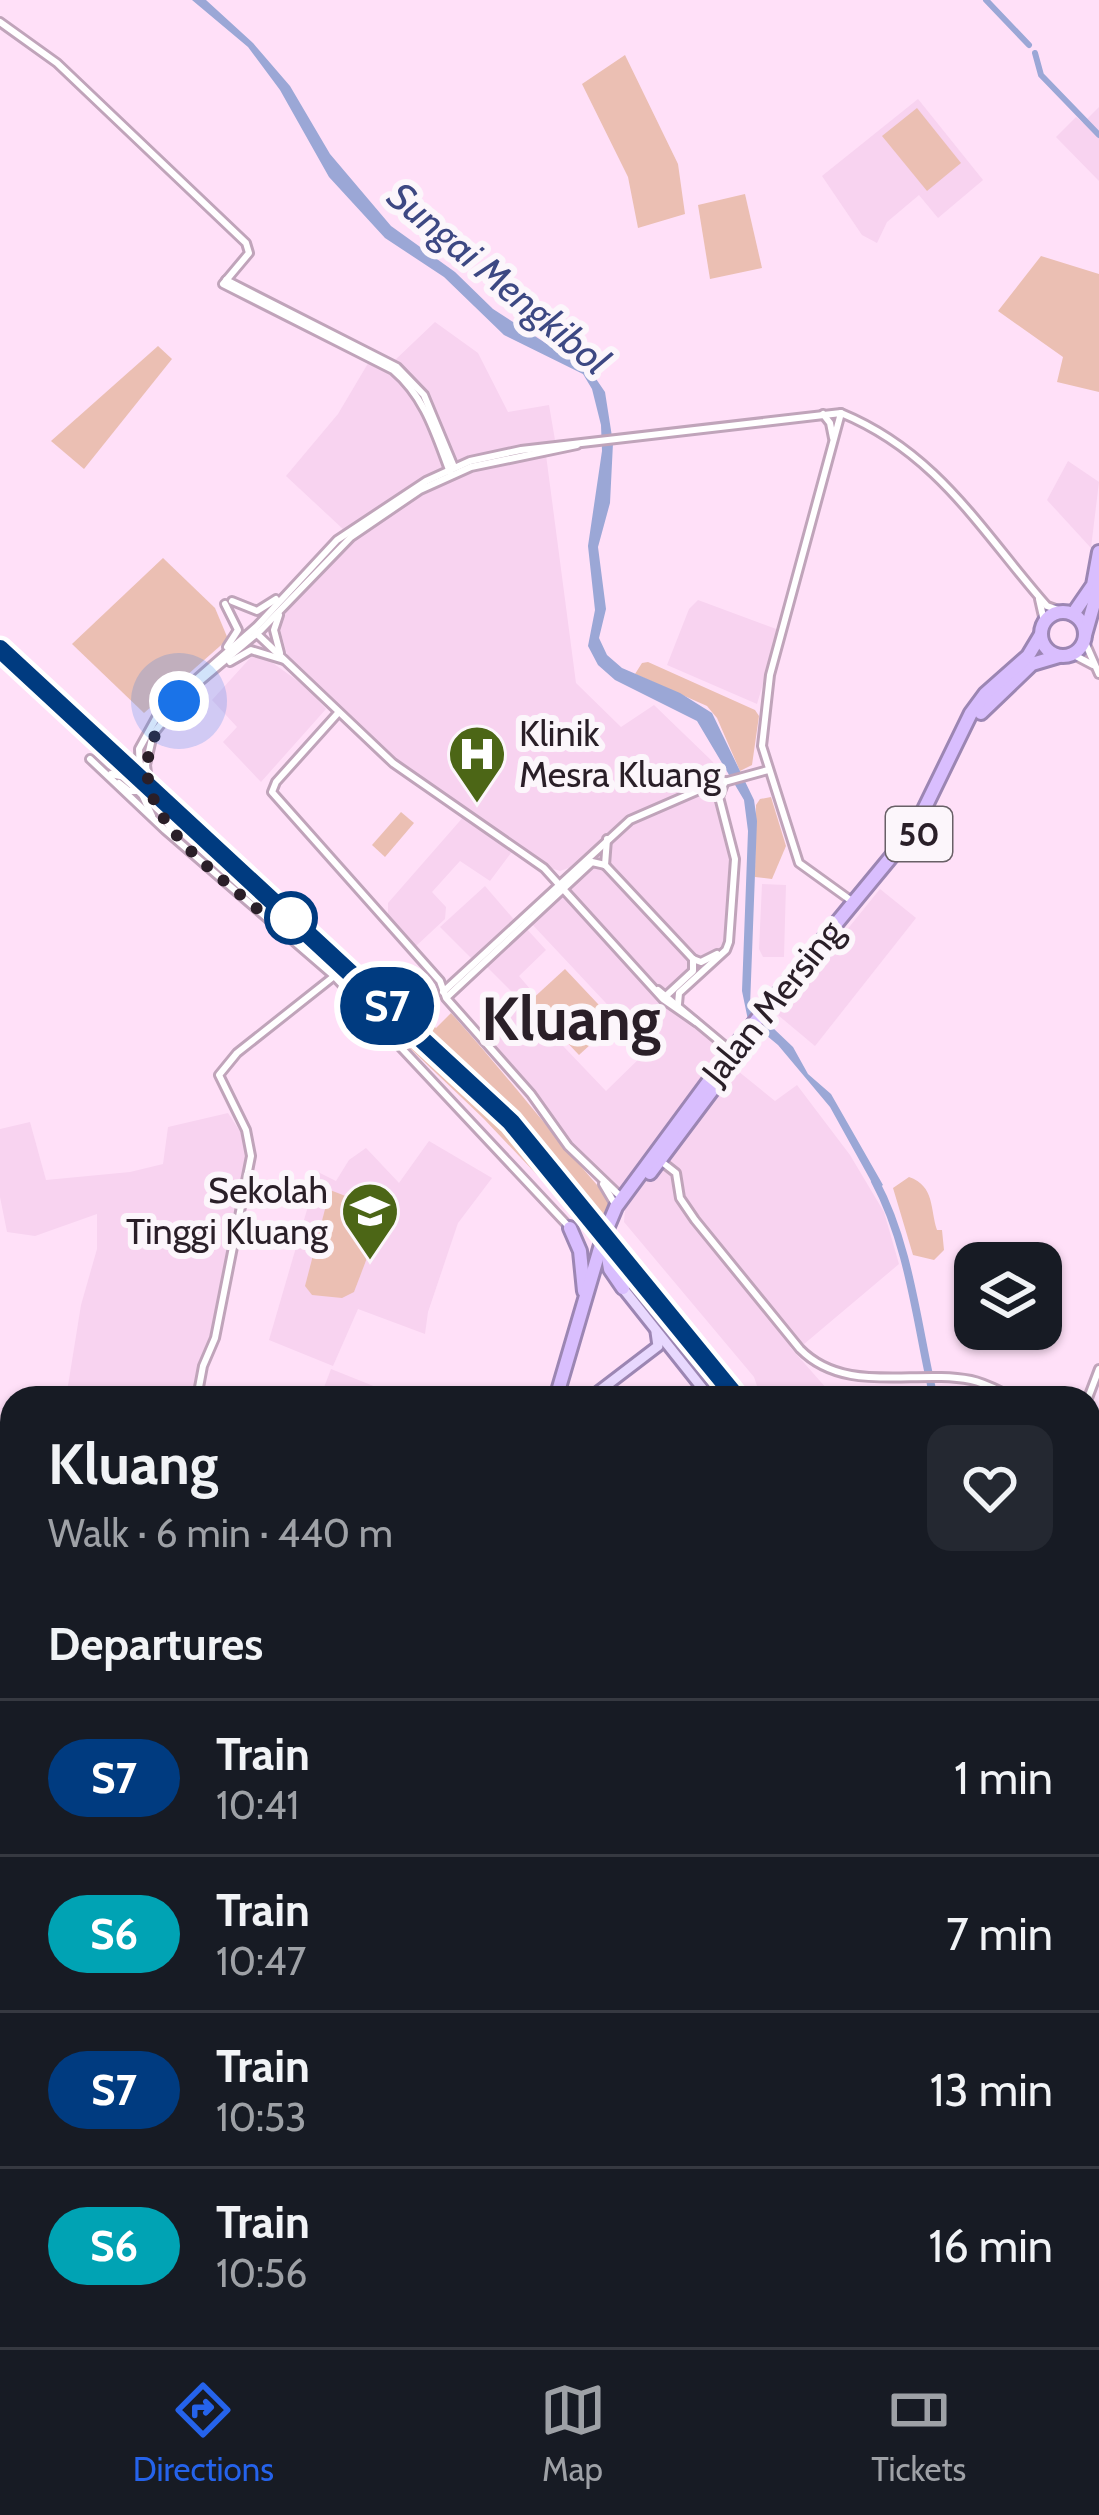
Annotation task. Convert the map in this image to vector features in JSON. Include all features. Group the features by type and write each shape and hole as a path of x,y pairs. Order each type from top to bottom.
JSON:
{"highway":[{"path":"1084,638 1083,624 1067,613 1093,585 1099,552"},
{"name":"50","path":"1066,655 1084,638 1099,586"},
{"name":"50","path":"1042,628 1067,613"},
{"path":"1042,628 1048,650 1066,655"},
{"name":"Jalan Mersing","path":"768,1013 925,813 963,728 985,694 1028,656 1042,628"},
{"name":"Jalan Mersing","path":"561,1386 597,1259 620,1202 734,1053 930,818 982,710 1032,664 1066,655"},
{"name":"Jalan Mersing","path":"605,1240 624,1206 734,1053"},
{"path":"645,1168 660,1160"},
{"path":"573,1232 589,1242 605,1240 607,1261 619,1284"},
{"path":"573,1232 583,1266 583,1310"},
{"path":"588,1292 602,1277 619,1284"}],"main road":[{"path":"597,1259 697,1386"},
{"path":"607,1386 658,1346 654,1327"},
{"path":"645,1359 672,1358 696,1386"}],"street":[{"path":"0,22 55,61 246,243 249,253 224,282"},
{"path":"224,282 393,370 420,398 452,471"},
{"path":"224,282 397,367 424,395 452,471"},
{"path":"748,774 758,764 770,675 841,413"},
{"path":"219,663 238,630 229,602 263,610 361,520 452,471 597,440 823,414 841,413 877,428 932,470 1047,606 1067,613"},
{"path":"823,414 833,441"},
{"path":"179,840 145,791 153,734 186,693 284,606 351,537 452,471"},
{"path":"256,630 295,583"},
{"path":"1038,596 1042,628"},
{"path":"282,657 274,630 284,606"},
{"path":"256,630 393,763 544,868 680,1013 696,1022"},
{"path":"1084,638 1097,671"},
{"path":"152,816 138,766 139,749 160,711 219,663 251,650 282,657"},
{"path":"1066,655 1097,671"},
{"path":"338,713 271,790 440,981 445,995 620,1202"},
{"path":"762,746 799,863 853,902"},
{"path":"90,759 129,790 145,791"},
{"path":"107,772 125,777 138,766"},
{"path":"562,885 607,838 636,816 706,787 768,770"},
{"path":"107,772 334,976 597,1259"},
{"path":"678,1004 680,992 726,950 731,931 735,859 719,796 725,781"},
{"path":"706,787 719,796"},
{"path":"605,865 607,838"},
{"path":"445,995 592,862 605,865 693,959 701,962 726,950"},
{"path":"544,868 564,873 580,864"},
{"path":"667,995 693,971 693,959"},
{"path":"199,1386 215,1338 251,1156 246,1130 219,1075 237,1053 334,976"},
{"path":"657,989 734,1053"},
{"path":"660,1160 676,1173 685,1206 754,1294 820,1367 859,1376 970,1379 987,1386"}],"shaded area":[{"path":"625,55 678,164 685,214 638,228 628,177 582,84"},
{"path":"918,99 983,180 938,218 919,195 887,222 877,243 862,235 822,176"},
{"path":"1099,107 1099,181 1056,137 1076,117 1083,123"},
{"path":"917,108 961,163 927,191 882,136"},
{"path":"745,194 762,268 710,279 698,205"},
{"path":"1041,256 1099,274 1099,392 1057,382 1063,357 998,311"},
{"path":"435,322 478,353 508,412 549,405 555,440 455,462 427,394 394,361"},
{"path":"158,346 172,359 84,469 51,441"},
{"path":"370,360 407,386 424,412 445,466 343,529 286,476 338,414"},
{"path":"546,455 576,683 621,727 654,705 713,762 720,780 628,819 574,866 560,871 547,867 379,747 288,658 278,622 284,609 353,539 422,493 479,468"},
{"path":"1068,461 1099,482 1091,548 1047,500"},
{"path":"163,558 215,608 228,639 144,713 72,644"},
{"path":"698,600 779,630 757,704 667,665 689,609"},
{"path":"252,656 263,656 305,686 326,709 261,782 223,742 237,727 212,700"},
{"path":"648,662 755,710 759,716 752,765 740,771 707,706 635,674"},
{"path":"706,790 718,798 732,857 727,941 667,992 568,887 637,819"},
{"path":"771,797 786,846 772,879 755,877 756,805"},
{"path":"401,812 414,823 385,857 372,845"},
{"path":"465,815 514,849 490,881 460,861 432,892 446,907 445,919 415,947 388,918 388,903"},
{"path":"762,884 786,885 784,957 763,957 759,949"},
{"path":"485,886 517,923 474,961 440,927"},
{"path":"880,889 916,918 815,1046 778,1015"},
{"path":"563,891 680,1017 727,1051 622,1194 569,1144 484,1038 522,1003 606,1091 649,1049 530,922"},
{"path":"525,927 546,950 519,976 531,990 521,1001 486,966"},
{"path":"565,969 615,1022 579,1055 529,1002"},
{"path":"388,985 436,1028 451,1013 613,1203 594,1235 484,1119 367,1007"},
{"path":"733,1067 775,1101 797,1085 850,1155 884,1212 899,1264 797,1350 790,1347 824,1386 757,1386 624,1222 625,1209"},
{"path":"228,1113 243,1136 247,1162 211,1342 199,1367 197,1386 68,1386 81,1305 97,1249 97,1214 35,1236 7,1232 0,1197 0,1129 30,1122 46,1180 163,1164 168,1127"},
{"name":"Sekolah Tinggi Kluang","path":"429,1141 492,1178 458,1223 425,1334 358,1309 333,1366 269,1340 318,1172 336,1181 349,1160 366,1148 399,1183"},
{"path":"909,1177 927,1192 937,1230 942,1230 944,1250 934,1260 913,1255 893,1188"},
{"path":"330,1190 379,1209 383,1216 354,1292 342,1298 312,1295 305,1286"},
{"path":"331,1369 374,1386 325,1386"}],"water":[{"name":"Sungai Mengkibol","path":"192,0 206,0 253,43 290,86 330,154 391,226 455,272 493,309 592,373 605,392 613,443 610,503 598,547 606,609 599,638 607,655 622,668 712,713 754,800 757,821 750,1006 793,1047 808,1074 831,1094 883,1185 876,1190 830,1107 778,1045 748,1020 742,991 748,831 744,800 697,721 615,680 598,665 588,646 595,610 588,546 602,451 592,389 583,374 504,335 444,277 385,238 329,177 280,90 248,47"}],"waterway":[{"path":"986,0 1029,45"},
{"path":"1035,53 1041,75 1099,135"},
{"name":"Sungai Mengkibol","path":"875,1181 905,1259 931,1386"}],"railway":[{"path":"0,646 512,1119 731,1386"}],"train":[{"name":"S7","path":"0,649 511,1122 726,1386"}],"place":[{"name":"Klinik Mesra Kluang","path":"477,805"},
{"name":"Sekolah Tinggi Kluang","path":"370,1262"}],"district":[{"name":"Kluang","path":"571,1018"}],"route":[{"path":"179,701 153,734 148,752 149,790 160,814 179,840 268,918 291,918"}]}
